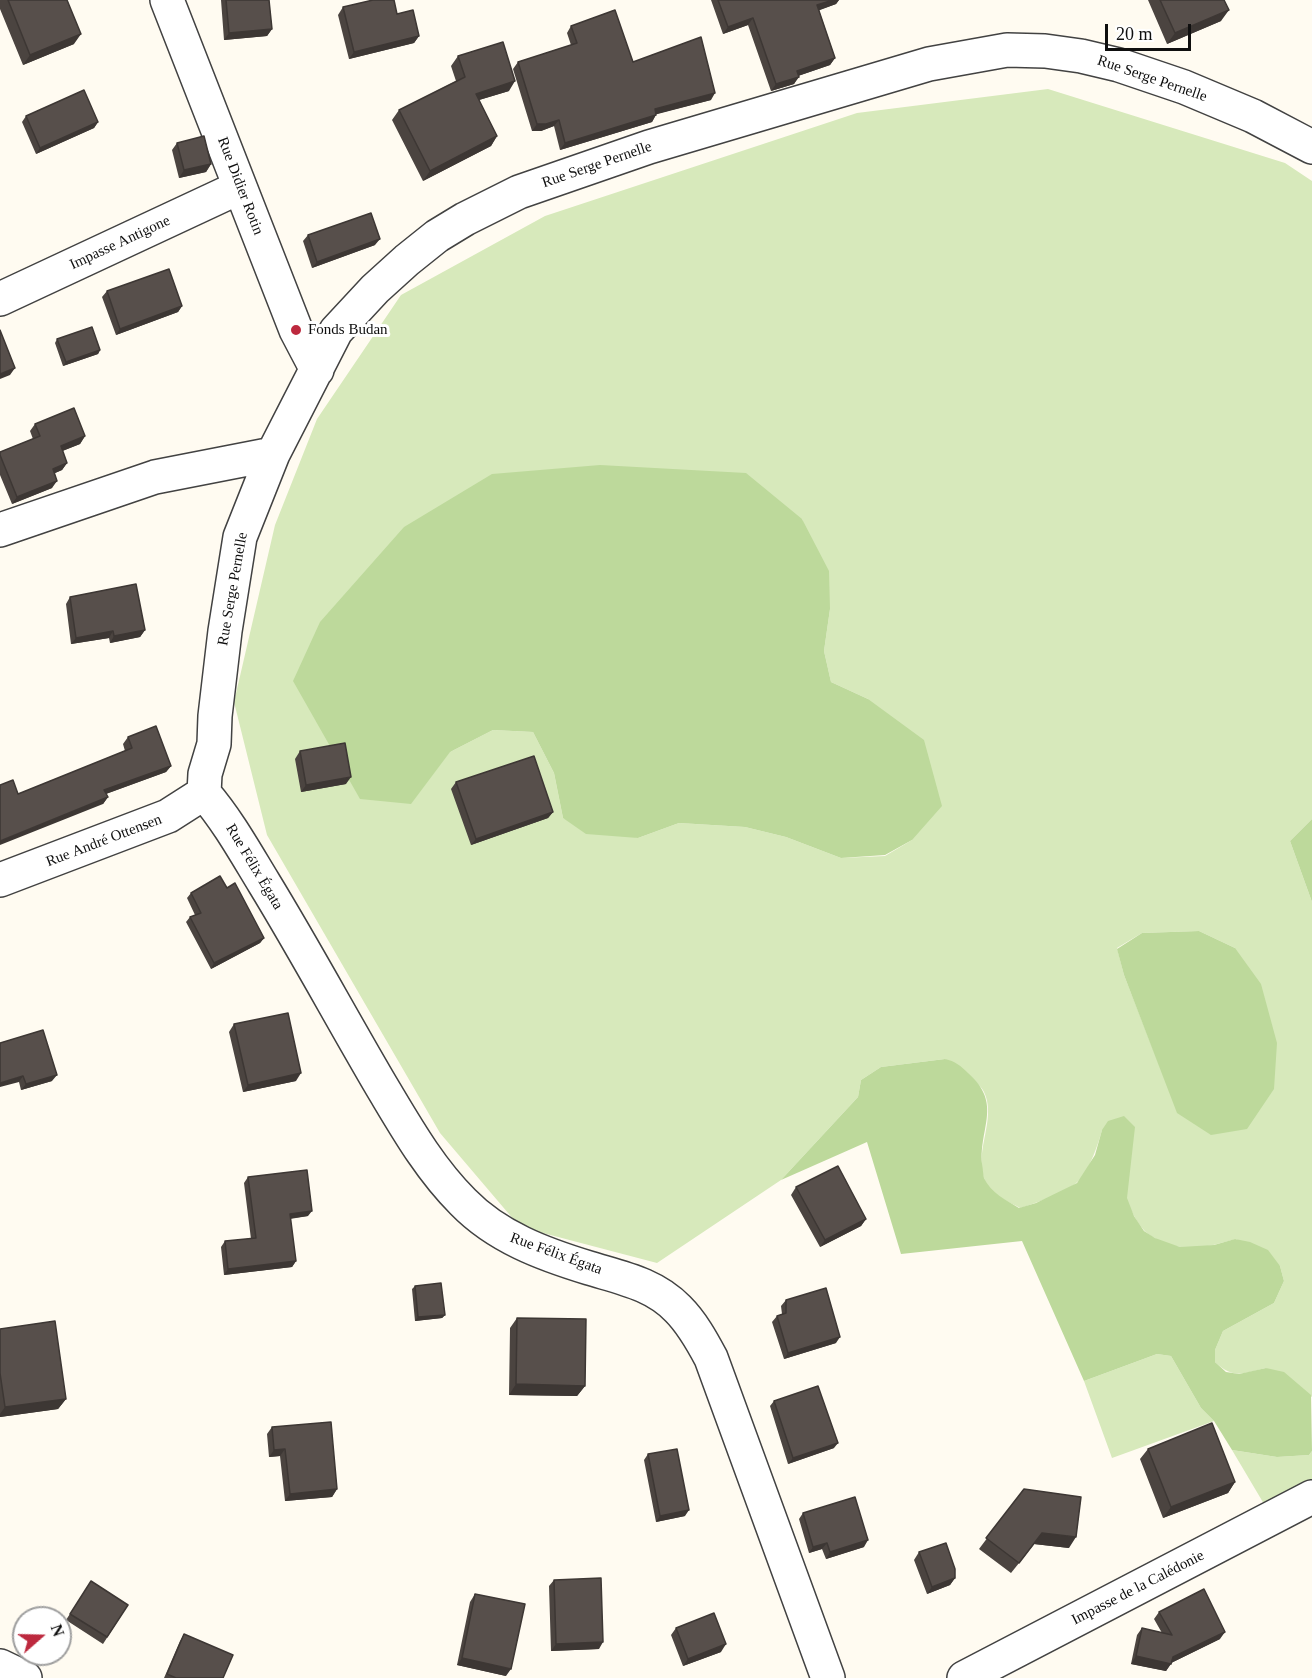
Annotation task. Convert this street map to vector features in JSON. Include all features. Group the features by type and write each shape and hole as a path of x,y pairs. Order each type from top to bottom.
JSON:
{"street":[{"name":"Rue Didier Rotin","path":"167,0 296,330 317,370"},
{"name":"Rue Serge Pernelle","path":"204,793 204,774 214,744 223,642 240,537 273,453 336,331 375,289 437,236 489,206 519,192 649,147 929,64 1007,50 1045,51 1119,65 1184,87 1253,116 1312,147"},
{"name":"Impasse Antigone","path":"0,299 240,187"},
{"path":"0,530 155,477 273,453"},
{"name":"Rue André Ottensen","path":"0,880 168,816 204,793"},
{"name":"Rue Félix Égata","path":"204,793 221,813 277,903 414,1140 456,1194 476,1214 501,1233 527,1246 589,1268 631,1279 648,1287 678,1308 688,1322 711,1358 828,1678"},
{"name":"Impasse de la Calédonie","path":"964,1678 1312,1497"},
{"path":"0,1666 25,1678"}],"green space":[{"path":"1048,89 1285,163 1312,181 1312,819 1290,841 1312,902 1312,1397 1266,1368 1239,1374 1222,1368 1215,1362 1215,1350 1223,1331 1274,1303 1284,1281 1280,1266 1236,1239 1208,1246 1187,1248 1165,1243 1146,1232 1125,1196 1102,1130 1088,1167 1075,1184 1049,1198 1020,1208 1002,1198 992,1191 985,1179 982,1167 988,1116 988,1104 984,1092 972,1079 945,1059 881,1067 861,1080 858,1097 781,1180 657,1263 520,1227 440,1133 267,835 234,702 275,525 317,419 401,295 545,216 857,113","holes":["802,519 830,609 824,651 831,682 868,699 912,840 885,856 841,858 786,837 745,827 679,823 638,838 563,818 554,773 533,732 493,730 450,752","1199,931 1235,948 1178,1113 1124,975 1117,948 1142,933"]},
{"path":"600,465 746,473 802,519 829,571 830,609 824,651 831,682 868,699 924,740 942,806 912,840 885,855 841,858 786,837 745,827 679,823 638,838 586,834 563,818 554,773 533,732 493,730 450,752 411,804 360,799 293,681 320,622 404,527 492,474"},
{"path":"1312,819 1312,902 1290,841"},
{"path":"1199,931 1235,948 1261,984 1277,1043 1274,1089 1247,1129 1211,1135 1177,1113 1124,975 1117,949 1142,933"},
{"path":"945,1059 955,1062 965,1070 979,1084 985,1095 987,1116 982,1151 984,1178 995,1192 1019,1208 1036,1203 1077,1183 1095,1155 1102,1130 1108,1121 1124,1116 1135,1127 1127,1198 1134,1216 1144,1231 1155,1238 1180,1247 1214,1245 1235,1239 1250,1242 1268,1250 1280,1266 1284,1281 1274,1303 1223,1331 1215,1350 1215,1362 1226,1372 1239,1374 1266,1368 1284,1372 1311,1395 1312,1451 1309,1455 1277,1457 1232,1450 1214,1421 1201,1408 1171,1356 1157,1354 1084,1381 1022,1241 901,1254 867,1142 781,1180 858,1097 861,1080 881,1067"},
{"path":"1157,1354 1171,1356 1201,1408 1214,1421 1112,1458 1084,1381"},
{"path":"1232,1450 1277,1457 1309,1455 1312,1451 1312,1479 1264,1504"}],"building":[{"path":"8,0 67,0 81,34 30,55"},
{"path":"226,0 269,0 272,29 229,33"},
{"path":"373,0 394,0 397,14 413,10 419,36 354,52 343,7"},
{"path":"718,0 833,0 817,5 835,58 797,71 799,77 776,84 753,18 728,27"},
{"path":"1160,0 1224,0 1229,10 1175,33"},
{"path":"615,10 633,62 701,37 715,93 655,109 656,115 565,143 559,120 537,124 518,62 577,43 571,26"},
{"path":"503,42 515,81 476,94 497,136 430,171 399,110 465,77 458,56"},
{"path":"84,90 98,122 40,148 26,116"},
{"path":"204,136 211,164 184,170 177,143"},
{"path":"371,213 380,239 317,262 308,235"},
{"path":"169,269 182,306 120,329 107,291"},
{"path":"92,327 100,350 66,362 57,339"},
{"path":"0,330 15,368 0,374"},
{"path":"74,408 85,436 61,446 67,463 53,469 57,481 17,497 0,452 40,436 35,424"},
{"path":"136,584 145,630 114,636 113,631 76,638 70,597"},
{"path":"156,726 171,766 104,790 108,797 0,841 0,785 13,780 18,794 132,748 128,737"},
{"path":"345,743 351,777 306,785 300,751"},
{"path":"534,756 553,812 476,839 456,782"},
{"path":"220,876 227,888 235,883 264,938 214,963 190,917 201,913 191,893"},
{"path":"288,1013 301,1073 248,1085 234,1024"},
{"path":"43,1030 57,1075 26,1084 23,1076 0,1083 0,1043"},
{"path":"838,1166 866,1219 825,1240 796,1187"},
{"path":"307,1170 312,1211 290,1214 296,1261 228,1269 225,1241 256,1238 248,1177"},
{"path":"441,1283 445,1315 418,1317 415,1286"},
{"path":"826,1288 840,1337 788,1353 777,1316 786,1313 786,1300"},
{"path":"517,1318 586,1319 585,1386 516,1384"},
{"path":"55,1321 66,1399 5,1407 0,1373 0,1329"},
{"path":"818,1386 838,1443 793,1458 774,1401"},
{"path":"331,1422 337,1489 290,1494 285,1449 274,1450 272,1427"},
{"path":"1212,1423 1235,1482 1171,1507 1148,1449"},
{"path":"677,1449 689,1510 660,1516 648,1454"},
{"path":"1024,1489 1081,1497 1076,1537 1042,1533 1019,1563 986,1538"},
{"path":"855,1497 868,1540 830,1552 827,1543 813,1547 803,1513"},
{"path":"946,1543 955,1569 955,1578 932,1587 919,1552"},
{"path":"601,1578 603,1642 556,1644 554,1580"},
{"path":"91,1581 128,1605 107,1637 72,1615 72,1611"},
{"path":"1204,1589 1225,1632 1173,1657 1171,1664 1136,1656 1142,1628 1172,1635 1159,1612"},
{"path":"475,1594 525,1604 511,1669 462,1658"},
{"path":"714,1613 726,1644 688,1659 676,1628"},
{"path":"184,1634 233,1655 223,1678 176,1678 167,1674"}],"place":[{"name":"Fonds Budan","path":"296,330"}]}
